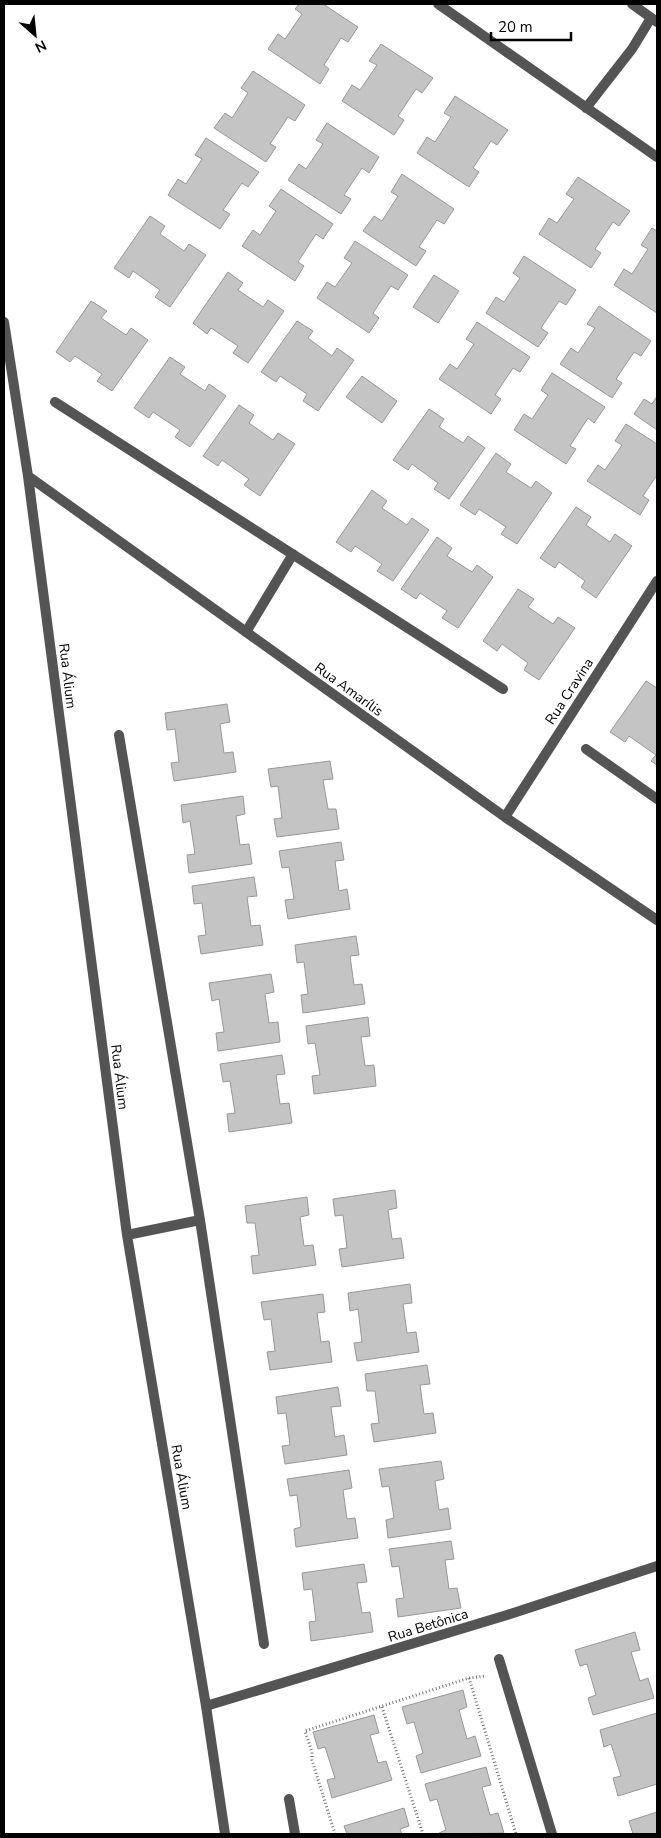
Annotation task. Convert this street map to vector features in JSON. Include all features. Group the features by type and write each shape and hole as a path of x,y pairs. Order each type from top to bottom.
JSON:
{"street":[{"path":"438,4 657,157"},
{"path":"586,108 654,20 632,4"},
{"name":"Rua Álium","path":"4,322 28,476 127,1235 206,1706 225,1834"},
{"path":"55,402 503,689"},
{"name":"Rua Amarílis","path":"28,476 505,817 657,920"},
{"path":"246,632 293,554"},
{"name":"Rua Cravina","path":"505,817 657,581"},
{"path":"119,735 200,1220 264,1644"},
{"path":"586,749 657,799"},
{"path":"127,1235 200,1220"},
{"name":"Rua Betônica","path":"206,1706 506,1616 657,1566"},
{"path":"499,1659 552,1834"},
{"path":"289,1799 295,1834"}],"path":[{"path":"336,1834 312,1760 312,1752 305,1731 469,1678 503,1674"},
{"path":"469,1678 516,1834"},
{"path":"382,1707 423,1834"}],"building":[{"path":"299,4 323,4 358,27 348,42 341,38 324,65 329,69 320,84 268,49 278,34 285,39 302,14 295,9"},
{"path":"381,44 433,78 422,93 416,89 398,116 404,120 394,135 342,101 352,85 360,90 377,65 369,61"},
{"path":"253,71 305,105 295,121 288,117 270,144 276,147 266,162 214,128 225,113 232,118 248,93 241,88"},
{"path":"455,96 508,130 497,145 491,141 473,168 479,172 469,187 417,153 427,137 435,142 451,117 444,113"},
{"path":"327,123 379,157 369,173 362,168 344,195 351,199 341,214 288,180 299,164 306,169 323,144 316,140"},
{"path":"206,138 259,172 248,187 242,183 223,210 230,214 220,229 168,195 178,179 186,184 202,159 195,155"},
{"path":"402,174 454,209 444,224 437,220 419,247 426,251 416,266 363,231 374,216 382,221 398,196 391,192"},
{"path":"578,177 630,211 619,226 613,222 595,249 601,253 591,268 539,234 549,218 557,223 574,199 566,194"},
{"path":"281,189 333,224 323,239 316,234 298,262 304,266 295,281 242,246 253,230 260,235 276,211 269,206"},
{"path":"150,216 165,226 160,234 184,251 189,244 206,255 170,307 155,297 160,290 133,271 129,278 114,268"},
{"path":"652,228 657,231 657,313 614,285 624,269 632,274 648,249 641,245"},
{"path":"355,241 408,275 398,290 391,286 373,313 379,318 369,333 317,298 327,282 335,287 352,263 344,258"},
{"path":"524,256 576,290 566,305 559,301 541,328 548,333 538,347 486,313 496,297 504,302 520,278 513,273"},
{"path":"228,272 243,283 238,290 263,307 268,300 284,311 248,363 233,353 238,346 211,328 207,334 193,323"},
{"path":"434,275 459,291 438,323 413,307"},
{"path":"91,301 107,311 101,318 126,335 131,328 148,340 112,391 97,381 102,374 75,356 70,362 56,352"},
{"path":"599,306 651,341 641,356 634,352 616,379 622,383 612,398 560,364 571,348 578,353 595,328 587,324"},
{"path":"297,321 313,331 308,338 332,356 337,348 354,360 318,411 303,401 307,394 280,376 276,382 261,372"},
{"path":"477,322 530,357 520,372 513,368 495,395 501,399 491,414 439,379 450,364 457,369 474,344 466,339"},
{"path":"170,357 185,367 180,374 205,391 209,384 226,396 190,447 175,437 180,430 153,412 149,418 134,408"},
{"path":"552,373 605,407 594,423 588,418 570,446 576,449 566,464 514,430 524,414 532,419 548,395 541,390"},
{"path":"362,376 397,401 382,423 346,397"},
{"path":"657,396 657,430 634,414 644,399 652,404"},
{"path":"239,405 254,415 249,423 273,440 278,433 295,444 260,496 244,485 249,479 222,460 218,466 203,456"},
{"path":"429,409 444,419 439,427 463,443 468,436 485,448 449,499 434,489 438,483 412,464 408,470 393,460"},
{"path":"626,424 657,444 657,475 643,496 649,500 640,515 587,481 598,465 605,470 622,445 615,441"},
{"path":"496,453 511,464 506,472 531,488 536,481 552,493 517,544 501,534 506,527 479,509 475,515 460,505"},
{"path":"372,490 387,501 382,508 407,525 412,518 429,530 393,581 377,571 382,564 355,546 351,552 336,542"},
{"path":"576,507 591,517 586,525 610,542 615,534 632,546 596,598 581,587 585,581 559,562 555,568 540,558"},
{"path":"437,537 452,548 447,556 472,572 477,565 493,577 458,628 442,618 447,611 420,593 416,599 401,589"},
{"path":"518,589 534,599 528,607 553,624 558,617 575,628 539,680 524,670 528,663 502,644 497,651 483,641"},
{"path":"646,681 657,688 657,765 651,761 656,755 629,736 625,742 610,732"},
{"path":"227,704 230,722 220,724 224,753 233,752 236,772 174,781 171,763 179,762 175,729 167,730 165,713"},
{"path":"330,761 333,779 323,780 328,809 336,809 339,829 277,837 274,819 282,818 278,786 271,787 268,769"},
{"path":"243,796 245,814 236,816 240,845 249,844 252,864 189,873 187,855 195,854 190,821 183,823 181,805"},
{"path":"341,842 344,860 335,861 339,891 347,889 350,909 288,919 285,900 294,899 289,867 282,868 279,851"},
{"path":"254,877 257,896 247,897 251,926 260,925 263,945 201,954 198,936 206,935 202,903 194,904 192,886"},
{"path":"356,936 359,955 350,956 354,985 362,984 365,1004 303,1013 301,995 308,994 304,962 297,963 295,945"},
{"path":"271,974 274,992 265,994 269,1023 278,1022 280,1042 218,1051 216,1033 224,1032 219,999 212,1001 209,983"},
{"path":"368,1017 370,1036 361,1037 365,1066 374,1065 376,1086 314,1094 312,1076 320,1075 315,1043 308,1044 306,1026"},
{"path":"282,1055 285,1074 276,1075 280,1104 289,1103 292,1123 229,1132 227,1114 235,1113 230,1081 223,1082 220,1064"},
{"path":"395,1190 397,1208 388,1210 392,1239 401,1238 404,1258 342,1267 339,1249 347,1248 343,1215 335,1216 333,1199"},
{"path":"307,1197 309,1215 300,1217 304,1246 313,1245 316,1265 253,1274 251,1256 259,1255 255,1223 247,1223 245,1206"},
{"path":"410,1284 412,1303 403,1304 407,1333 416,1332 419,1352 357,1361 354,1343 362,1342 358,1309 350,1311 348,1293"},
{"path":"323,1294 325,1312 317,1313 321,1342 329,1341 332,1362 270,1370 267,1352 275,1351 271,1319 264,1320 261,1302"},
{"path":"427,1365 430,1384 420,1385 424,1414 433,1413 436,1433 374,1442 371,1424 379,1423 375,1391 367,1391 365,1374"},
{"path":"338,1387 341,1406 331,1407 335,1437 344,1435 347,1455 285,1464 282,1446 290,1445 286,1413 278,1414 276,1397"},
{"path":"441,1461 444,1479 435,1481 439,1510 448,1508 451,1529 388,1538 386,1520 394,1518 389,1486 382,1487 379,1469"},
{"path":"349,1470 352,1488 343,1490 347,1519 355,1518 358,1538 296,1547 294,1529 301,1527 297,1495 290,1496 287,1479"},
{"path":"451,1541 454,1559 445,1560 449,1589 457,1588 461,1608 398,1617 396,1599 404,1598 399,1566 392,1567 389,1549"},
{"path":"364,1564 367,1582 357,1583 362,1613 370,1612 373,1632 311,1641 309,1622 316,1621 312,1589 304,1590 302,1573"},
{"path":"635,1632 640,1650 631,1652 640,1681 648,1678 654,1698 593,1715 588,1698 596,1695 587,1664 580,1666 575,1650"},
{"path":"463,1690 467,1707 459,1710 467,1739 475,1736 481,1756 421,1773 416,1756 423,1753 414,1722 407,1724 402,1707"},
{"path":"657,1713 657,1784 618,1796 613,1778 621,1776 611,1744 604,1747 600,1730"},
{"path":"374,1715 379,1733 370,1735 378,1763 386,1761 392,1780 332,1798 327,1780 335,1778 325,1747 318,1749 313,1732"},
{"path":"486,1767 491,1785 482,1787 490,1815 498,1813 504,1833 439,1834 446,1830 437,1799 430,1801 425,1784"},
{"path":"404,1808 409,1826 400,1829 402,1834 347,1834 344,1826"},
{"path":"657,1812 657,1834 633,1834 629,1821"}]}
